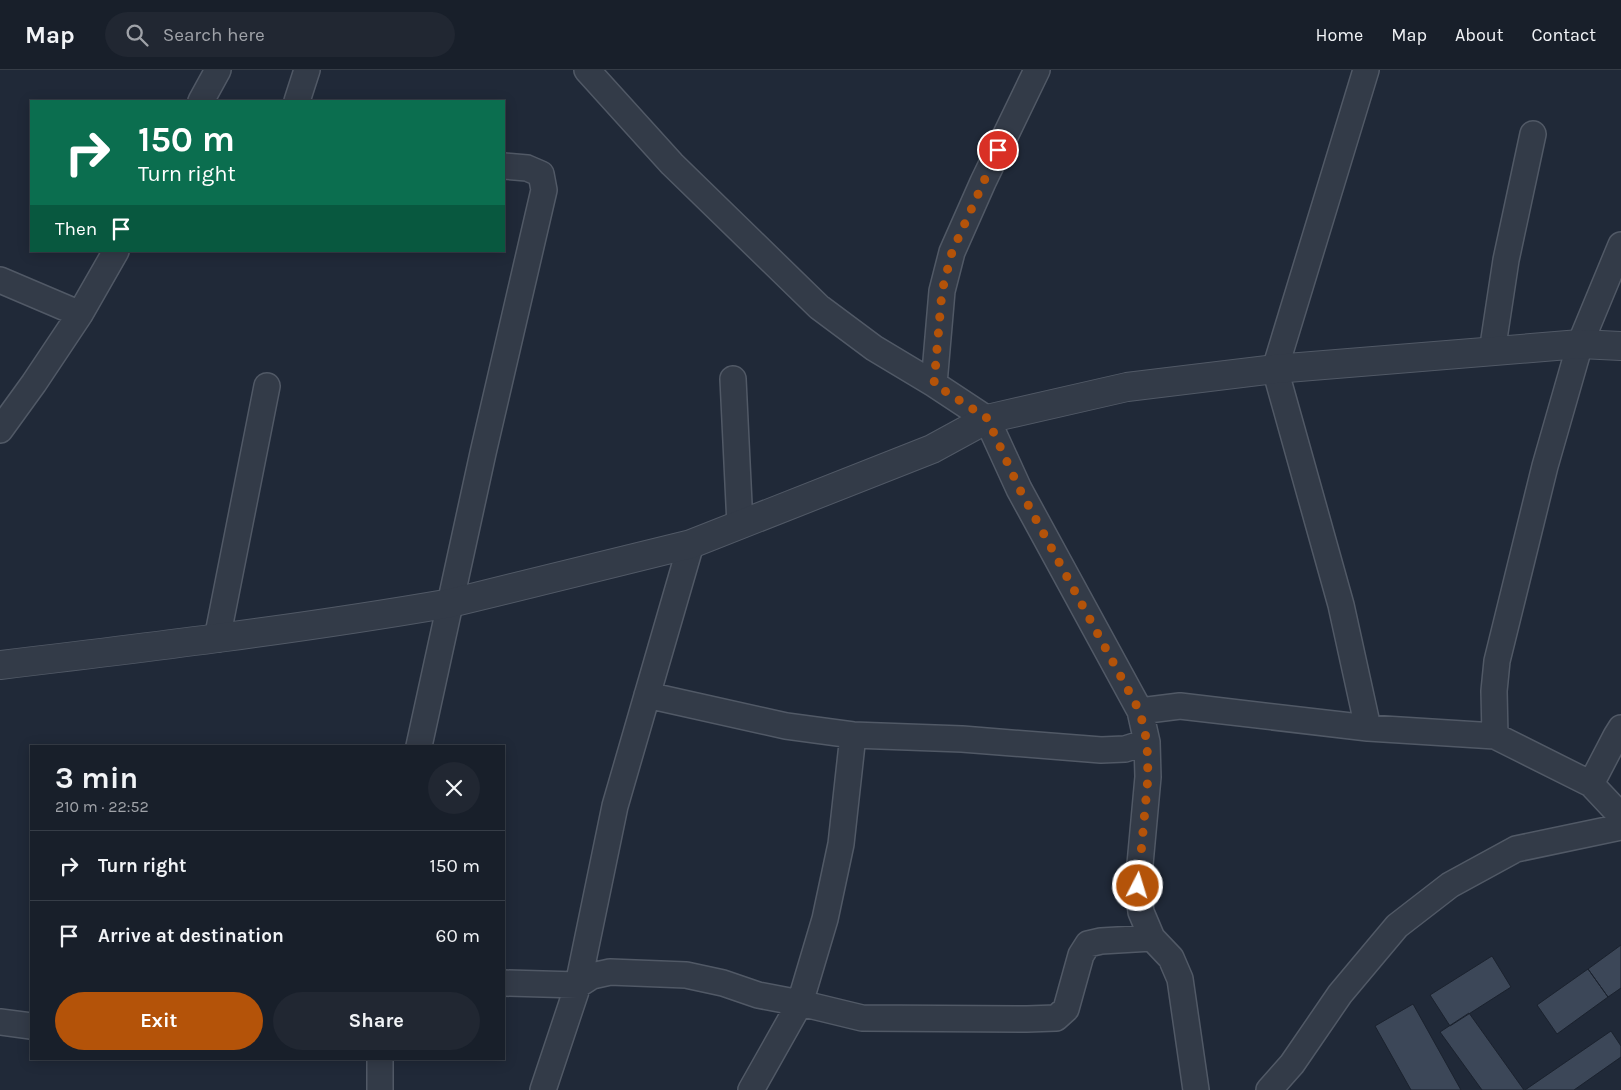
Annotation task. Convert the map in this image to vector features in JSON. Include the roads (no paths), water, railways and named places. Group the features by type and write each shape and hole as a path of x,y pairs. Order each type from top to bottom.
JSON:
{"street":[{"path":"202,100 218,70"},
{"path":"297,100 307,70"},
{"path":"587,70 672,164 819,307 874,348 987,418 1019,488 1140,712 1147,742 1148,777 1138,886 1141,912 1152,938 1171,958 1180,979 1196,1090"},
{"path":"934,384 942,291 952,252 983,182 1037,70"},
{"path":"1366,70 1275,369 1340,605 1368,728"},
{"path":"1492,352 1506,260 1533,134"},
{"path":"419,745 483,453 544,190 541,174 527,168 505,166"},
{"path":"1495,736 1494,691 1497,661 1545,466 1580,344 1621,245"},
{"path":"0,430 34,384 80,314 115,252"},
{"path":"0,280 80,314"},
{"path":"0,665 217,639 451,603 691,544 932,449 987,418 1127,387 1275,369 1580,344 1621,346"},
{"path":"733,379 740,525"},
{"path":"217,639 267,386"},
{"path":"543,1090 578,985 616,806 691,544"},
{"path":"647,695 786,726 852,735 962,739 1101,750 1125,749 1147,742"},
{"path":"1140,712 1180,706 1368,728 1495,736 1591,784 1621,816"},
{"path":"1591,784 1621,728"},
{"path":"750,1090 800,1003 825,919 841,844 852,735"},
{"path":"1270,1090 1292,1064 1340,994 1397,926 1450,885 1516,849 1621,827"},
{"path":"505,983 578,985 592,976 610,972 686,975 723,983 758,995 862,1018 1027,1020 1056,1018 1066,1009 1081,955 1088,944 1101,941 1152,938"},
{"path":"0,1022 30,1026"},
{"path":"380,1060 380,1090"}]}
